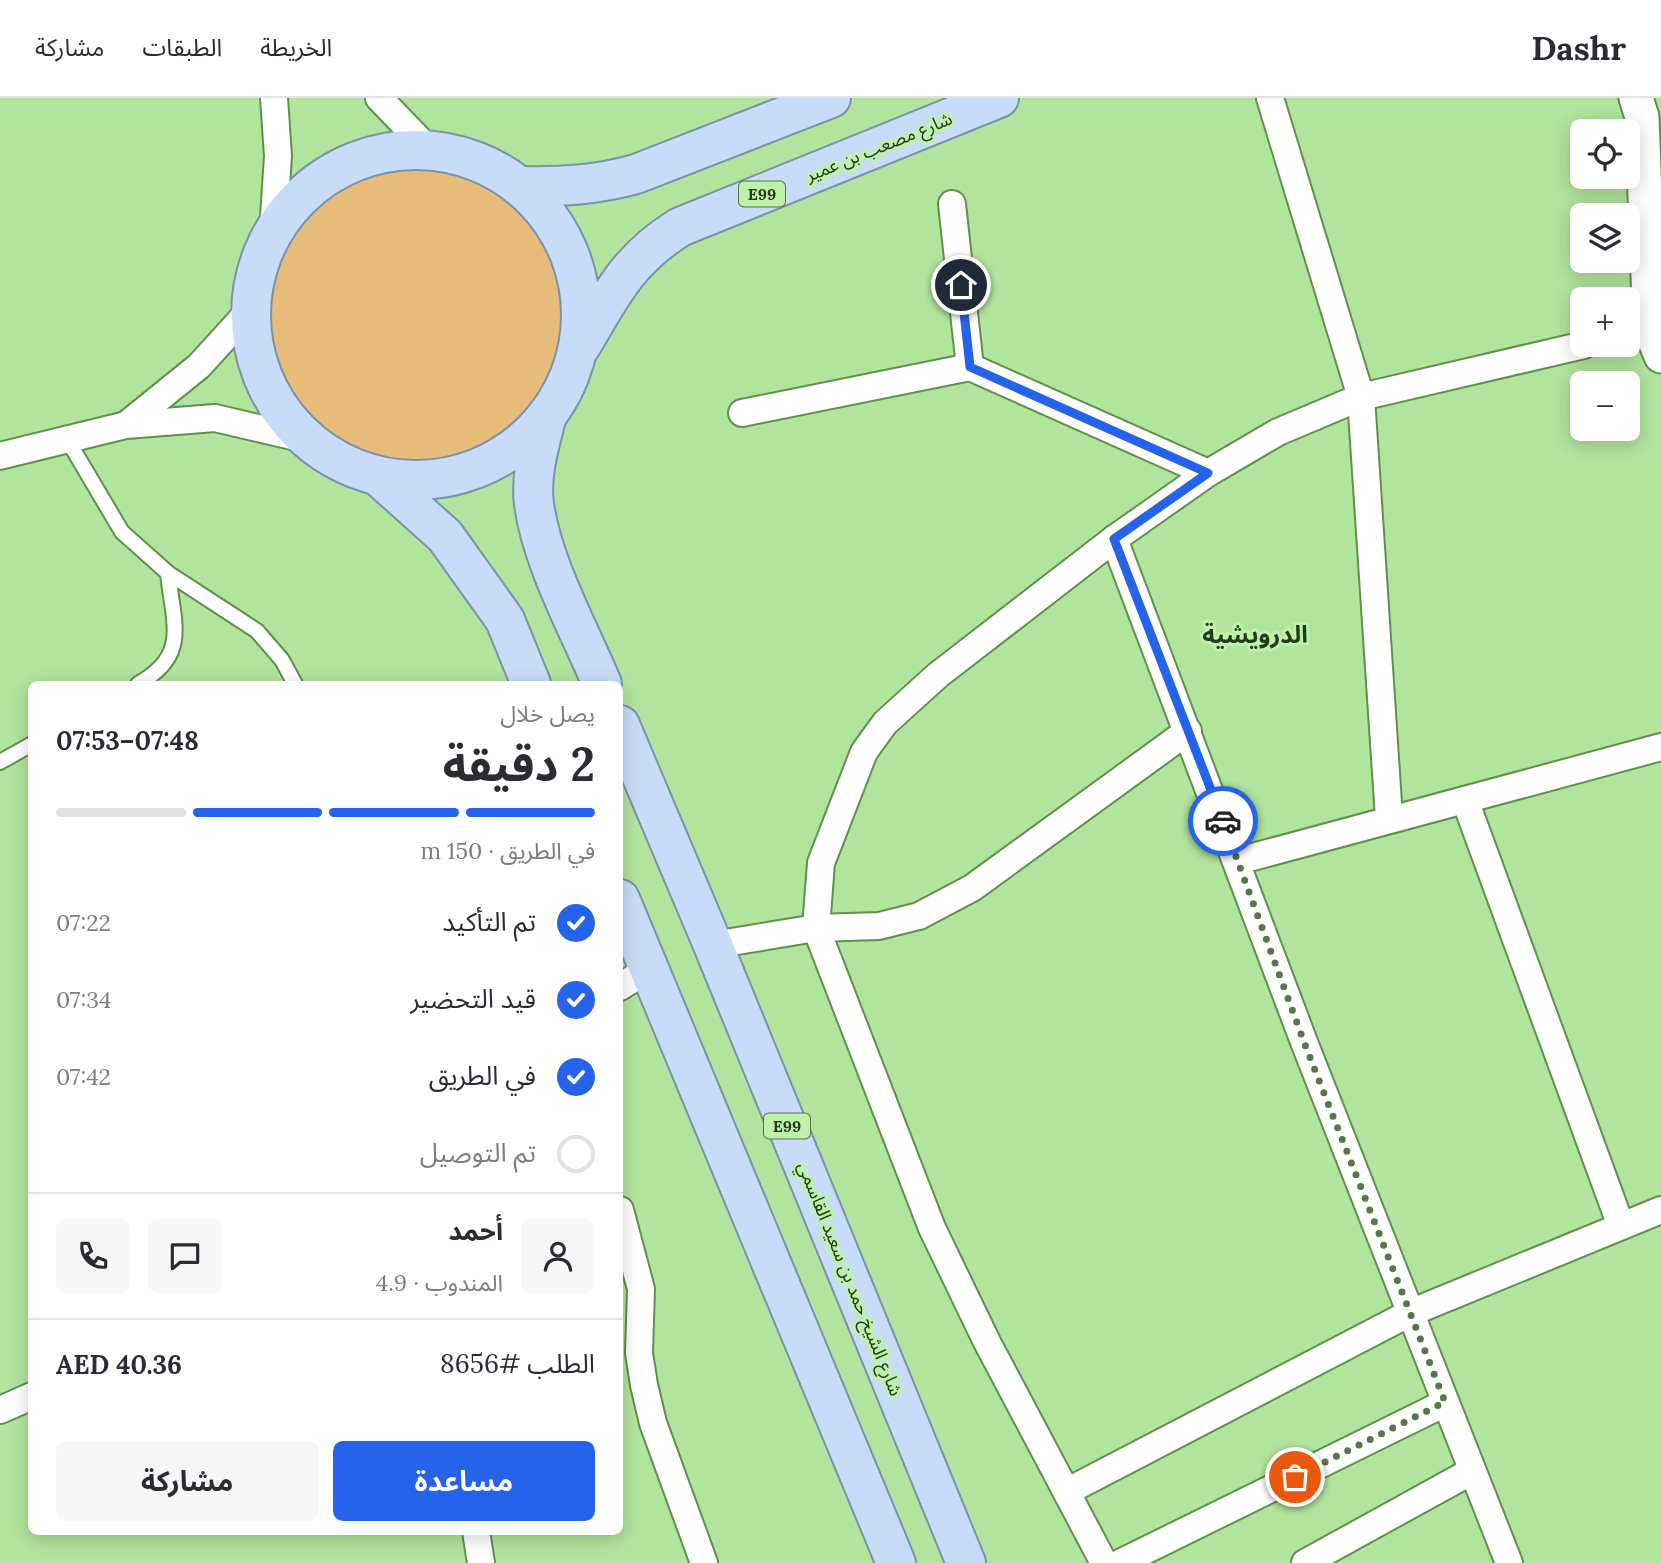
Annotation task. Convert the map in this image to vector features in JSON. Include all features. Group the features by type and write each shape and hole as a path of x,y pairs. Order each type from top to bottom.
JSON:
{"main road":[{"path":"519,186 565,187 605,183 636,174 831,98"},
{"name":"شارع مصعب بن عمير","path":"576,354 627,269 652,245 680,227 999,98"},
{"path":"547,415 513,448 471,470 425,480 378,476 339,462 305,439 274,402 264,380 256,358 250,310 261,257 273,232 291,207 314,186 340,169 369,157 399,151 430,151 477,162 519,186 555,226 568,249 581,301 576,354 569,376 547,415 535,464 534,503 544,545 601,681"},
{"path":"378,476 421,512 452,545 505,620 530,681"},
{"name":"شارع الشيخ حمد بن سعيد القاسمي","path":"623,732 959,1546"},
{"path":"623,916 634,978 895,1561"}],"street":[{"path":"273,232 278,156 274,98"},
{"path":"379,98 430,151"},
{"path":"1269,98 1361,397 1389,818"},
{"path":"1636,98 1642,117 1646,340"},
{"path":"953,204 970,367"},
{"path":"127,425 200,366 250,310"},
{"path":"1104,1563 987,1342 932,1228 816,928 821,863 864,752 885,723 938,675 1114,539 1208,473 1278,432 1361,397 1570,348"},
{"path":"742,413 970,367 1208,473"},
{"path":"0,456 127,425 215,418 305,439"},
{"path":"1114,539 1410,1313 1510,1563"},
{"path":"713,945 816,928 879,926 919,916 972,888 1188,731"},
{"path":"1238,861 1389,818 1661,747"},
{"path":"1465,800 1621,1226"},
{"path":"1068,1491 1410,1313 1661,1210"},
{"path":"623,1221 641,1289 639,1353 653,1423 704,1563"},
{"path":"0,1409 28,1398"},
{"path":"1120,1563 1445,1402"},
{"path":"1305,1563 1472,1471"},
{"path":"477,1535 481,1563"}],"lane":[{"path":"67,439 122,532 168,573 257,631 282,660 293,681"},
{"path":"143,681 156,674 171,656 174,640 168,573"},
{"path":"0,762 28,746"}],"shaded area":[{"path":"417,166 446,169 474,177 511,200 531,220 554,257 562,285 565,314 562,343 554,371 531,408 511,428 474,451 446,459 417,462 388,459 360,451 323,428 303,408 280,371 272,343 269,314 272,285 280,257 303,220 323,200 360,177 388,169"}],"way so far":[{"path":"1223,821 1304,1042 1445,1402 1295,1477"}],"district":[{"name":"الدرويشية","path":"1255,635"}],"route":[{"path":"961,285 970,367 1208,473 1114,539 1223,821"}]}
